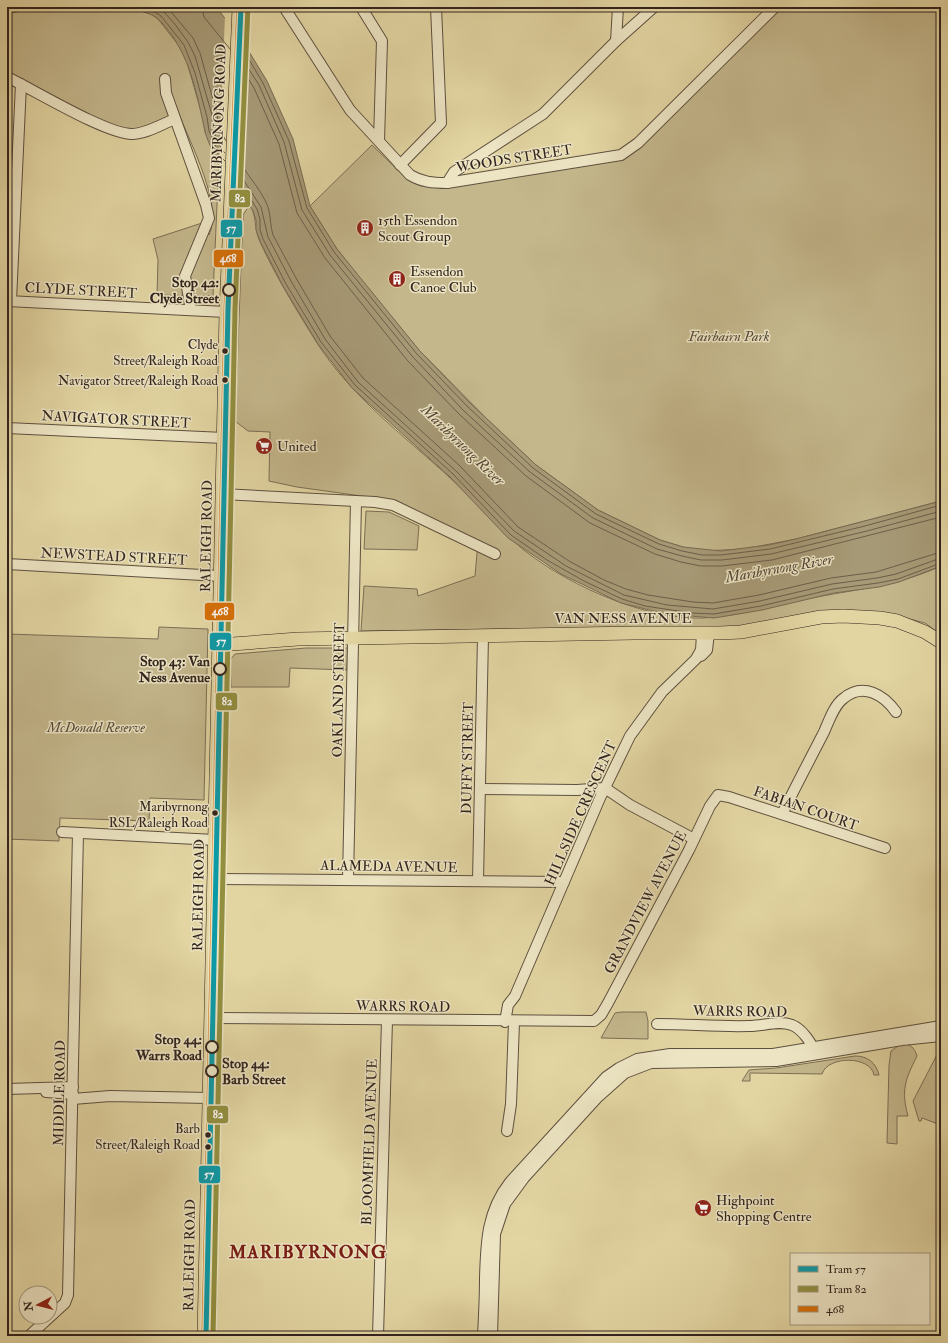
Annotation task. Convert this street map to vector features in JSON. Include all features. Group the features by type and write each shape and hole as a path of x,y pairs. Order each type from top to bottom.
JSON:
{"main road":[{"name":"MARIBYRNONG ROAD","path":"226,312 239,7"},
{"name":"RALEIGH ROAD","path":"204,1336 226,312"},
{"name":"VAN NESS AVENUE","path":"219,641 741,632 821,618 861,616 897,621 925,632 941,642"}],"street":[{"name":"WOODS STREET","path":"284,7 350,110 379,140 400,165 419,180 430,183 447,183 621,155 638,143 775,7"},
{"path":"361,7 382,41 379,140"},
{"path":"400,165 441,123 436,7"},
{"path":"616,41 618,7"},
{"path":"447,183 454,172 543,114 616,41 654,7"},
{"path":"7,77 99,124 127,134 148,130 175,119"},
{"path":"165,79 166,93 206,205 209,218 185,276 191,310"},
{"path":"9,301 21,84"},
{"name":"CLYDE STREET","path":"9,301 226,312"},
{"name":"NAVIGATOR STREET","path":"7,428 224,438"},
{"path":"222,494 356,501 392,505 495,554"},
{"name":"OAKLAND STREET","path":"348,880 356,501"},
{"name":"NEWSTEAD STREET","path":"7,564 220,576"},
{"name":"HILLSIDE CRESCENT","path":"507,1131 511,1104 510,1022 508,1005 515,996 602,794 634,729 662,692 686,671 696,659 705,633"},
{"name":"DUFFY STREET","path":"478,881 483,636"},
{"path":"782,814 832,715 845,697 859,691 874,692 886,700 896,712"},
{"path":"480,789 577,790 602,794 630,804 694,839"},
{"name":"FABIAN COURT","path":"718,795 724,795 885,848"},
{"name":"GRANDVIEW AVENUE","path":"594,1022 601,1015 608,1004 714,800 718,795"},
{"path":"62,832 215,840"},
{"name":"MIDDLE ROAD","path":"29,1336 62,1306 68,1297 78,833"},
{"name":"ALAMEDA AVENUE","path":"214,879 564,882"},
{"name":"WARRS ROAD","path":"211,1018 594,1022"},
{"name":"BLOOMFIELD AVENUE","path":"378,1336 387,1020"},
{"name":"WARRS ROAD","path":"657,1024 749,1026 770,1023 787,1024 800,1030 815,1051"},
{"path":"492,1336 495,1234 505,1204 524,1178 606,1088 626,1073 651,1063 763,1062 941,1026"},
{"path":"483,1336 487,1232 493,1210 498,1199 510,1182 606,1077 628,1063 658,1054 761,1055 815,1051 941,1036"},
{"path":"7,1089 110,1096 209,1098"}],"green space":[{"path":"39,7 128,7 151,14 158,19 180,47 186,59 203,118 205,132 211,143 214,156 219,159 213,296 157,295 158,260 153,239 202,223 209,235 212,222 212,208 204,175 179,114 139,130 128,130 113,126 7,75 7,14"},
{"name":"Fairbairn Park","path":"775,7 941,7 941,501 796,539 744,549 702,551 660,540 598,510 536,465 489,421 419,350 337,249 310,206 372,145 408,180 418,184 627,150"},
{"path":"250,204 254,214 258,237 280,281 317,343 345,380 378,414 458,485 525,551 566,578 590,590 641,609 667,615 692,618 738,614 807,599 875,587 907,579 941,566 941,635 925,623 887,613 846,610 720,629 665,627 361,631 364,586 417,589 418,596 475,576 478,542 390,500 297,487 269,481 270,432 248,431 235,421 243,215"},
{"path":"366,511 389,512 419,526 417,550 364,549"},
{"name":"McDonald Reserve","path":"159,627 208,629 204,800 150,798 149,821 60,818 59,841 7,839 7,634 158,639"},
{"path":"306,648 348,648 347,670 290,668 289,687 231,687 230,660 235,654"},
{"path":"646,1012 648,1021 648,1039 601,1038 615,1013"},
{"path":"902,1043 912,1047 917,1056 905,1085 905,1099 908,1116 897,1116 897,1144 887,1143 889,1065 891,1051"},
{"path":"941,1047 941,1125 922,1118 921,1121 919,1121 913,1101"},
{"path":"855,1056 864,1057 871,1061 876,1067 879,1075 874,1075 871,1069 865,1064 858,1061 849,1060 832,1063 822,1074 750,1073 750,1081 742,1081 749,1070 776,1068"}],"water":[{"name":"Maribyrnong River","path":"128,7 216,7 240,37 267,81 293,139 310,206 337,249 419,350 470,403 536,465 598,510 660,540 683,547 721,551 769,545 796,539 941,501 941,566 899,582 879,587 834,593 762,610 714,618 666,614 621,603 561,574 508,538 450,477 352,388 318,344 283,286 260,241 256,230 256,220 253,211 219,160 214,156 206,134 193,81 178,45 171,34 157,18"}],"pier":[{"path":"225,15 242,36 249,48 242,197 219,163"}],"tram line":[{"name":"57","path":"206,1336 228,309 241,7"},
{"name":"82","path":"213,1336 235,309 248,7"}],"transit line":[{"name":"468","path":"204,1336 226,312 239,7"}],"place":[{"name":"15th Essendon Scout Group","path":"365,228"},
{"name":"Essendon Canoe Club","path":"397,279"},
{"name":"Stop 42: Clyde Street","path":"229,290"},
{"name":"Clyde Street/Raleigh Road","path":"225,351"},
{"name":"Navigator Street/Raleigh Road","path":"225,380"},
{"name":"United","path":"264,446"},
{"name":"Stop 43: Van Ness Avenue","path":"220,669"},
{"name":"Maribyrnong RSL/Raleigh Road","path":"215,813"},
{"name":"Stop 44: Warrs Road","path":"212,1047"},
{"name":"Stop 44: Barb Street","path":"212,1071"},
{"name":"Barb Street/Raleigh Road","path":"208,1135"},
{"name":"Highpoint Shopping Centre","path":"703,1208"}],"district":[{"name":"MARIBYRNONG","path":"308,1252"}]}
